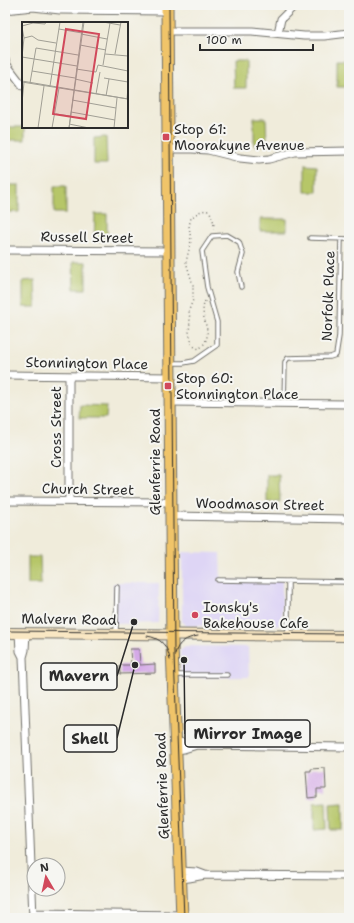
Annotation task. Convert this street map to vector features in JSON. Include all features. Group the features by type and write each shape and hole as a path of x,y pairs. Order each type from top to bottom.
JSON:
{"main road":[{"name":"Glenferrie Road","path":"167,8 170,516 175,746 182,916"},
{"name":"Malvern Road","path":"5,632 349,636"}],"street":[{"path":"278,33 281,19 296,5"},
{"path":"5,10 46,7 60,10 167,8"},
{"path":"167,31 252,31 304,36 324,36 349,33"},
{"path":"5,60 22,85"},
{"path":"168,149 208,150 240,158 259,160 295,152 349,151"},
{"name":"Russell Street","path":"5,250 169,251"},
{"name":"Stonnington Place","path":"5,375 170,377"},
{"name":"Cross Street","path":"69,376 69,501"},
{"path":"170,402 349,404"},
{"name":"Church Street","path":"5,501 170,502"},
{"name":"Woodmason Street","path":"170,516 349,519"},
{"path":"22,633 25,650 23,657 33,916 182,916"},
{"path":"175,746 184,749 197,745 349,747"},
{"path":"180,875 349,876"}],"lane":[{"path":"169,363 194,361 217,346 217,322 209,294 202,251 213,236 227,235 239,242 243,254 238,272 241,287"},
{"name":"Norfolk Place","path":"310,238 349,239"},
{"name":"Norfolk Place","path":"284,403 285,362 288,358 330,357 336,355 339,336 341,239"},
{"path":"218,580 349,582"},
{"path":"288,581 288,635"},
{"path":"116,634 117,588"},
{"path":"173,675 227,675"}],"path":[{"path":"209,294 203,306 208,334 206,343 199,349 192,346 189,333 189,310 193,300 193,285 186,262 187,251 191,242 191,218 206,210 210,212 214,223 213,236"}],"shaded area":[{"path":"182,552 220,553 221,580 282,580 282,625 186,626 182,622"},
{"path":"113,583 159,583 158,623 113,624"},
{"path":"185,646 248,647 249,677 181,678 180,651"}],"green space":[{"path":"337,60 349,60 349,87 337,87"},
{"path":"233,61 246,61 246,88 234,88"},
{"path":"254,118 266,118 267,145 254,145"},
{"path":"5,127 25,128 25,140 5,140"},
{"path":"106,137 107,164 94,164 94,138"},
{"path":"305,165 317,166 317,192 305,192"},
{"path":"7,185 19,185 19,212 7,212"},
{"path":"54,186 66,186 66,213 54,213"},
{"path":"95,214 107,214 107,241 94,241"},
{"path":"260,219 287,219 287,231 260,231"},
{"path":"73,262 86,262 86,289 74,289"},
{"path":"35,280 36,307 23,307 23,281"},
{"path":"80,405 107,406 106,418 79,418"},
{"path":"267,475 279,475 280,502 267,502"},
{"path":"28,557 40,557 41,584 28,584"},
{"path":"326,802 327,829 314,830 314,803"},
{"path":"343,803 343,830 331,830 330,804"}],"building":[{"path":"130,649 139,649 140,665 155,664 155,673 120,674 120,665 131,665"},
{"path":"325,768 326,789 317,789 317,797 308,798 306,771"}],"tram line":[{"path":"169,5 174,655 184,918"},
{"path":"5,631 349,634"},
{"path":"147,636 160,641 166,647 170,660"},
{"path":"175,654 178,646 183,641 198,636"}],"place":[{"name":"Stop 61: Moorakyne Avenue","path":"166,137"},
{"name":"Stop 60: Stonnington Place","path":"168,386"},
{"name":"Ionsky's Bakehouse Cafe","path":"195,615"},
{"name":"Mavern","path":"134,622"},
{"name":"Mirror Image","path":"184,660"},
{"name":"Shell","path":"135,665"}]}
